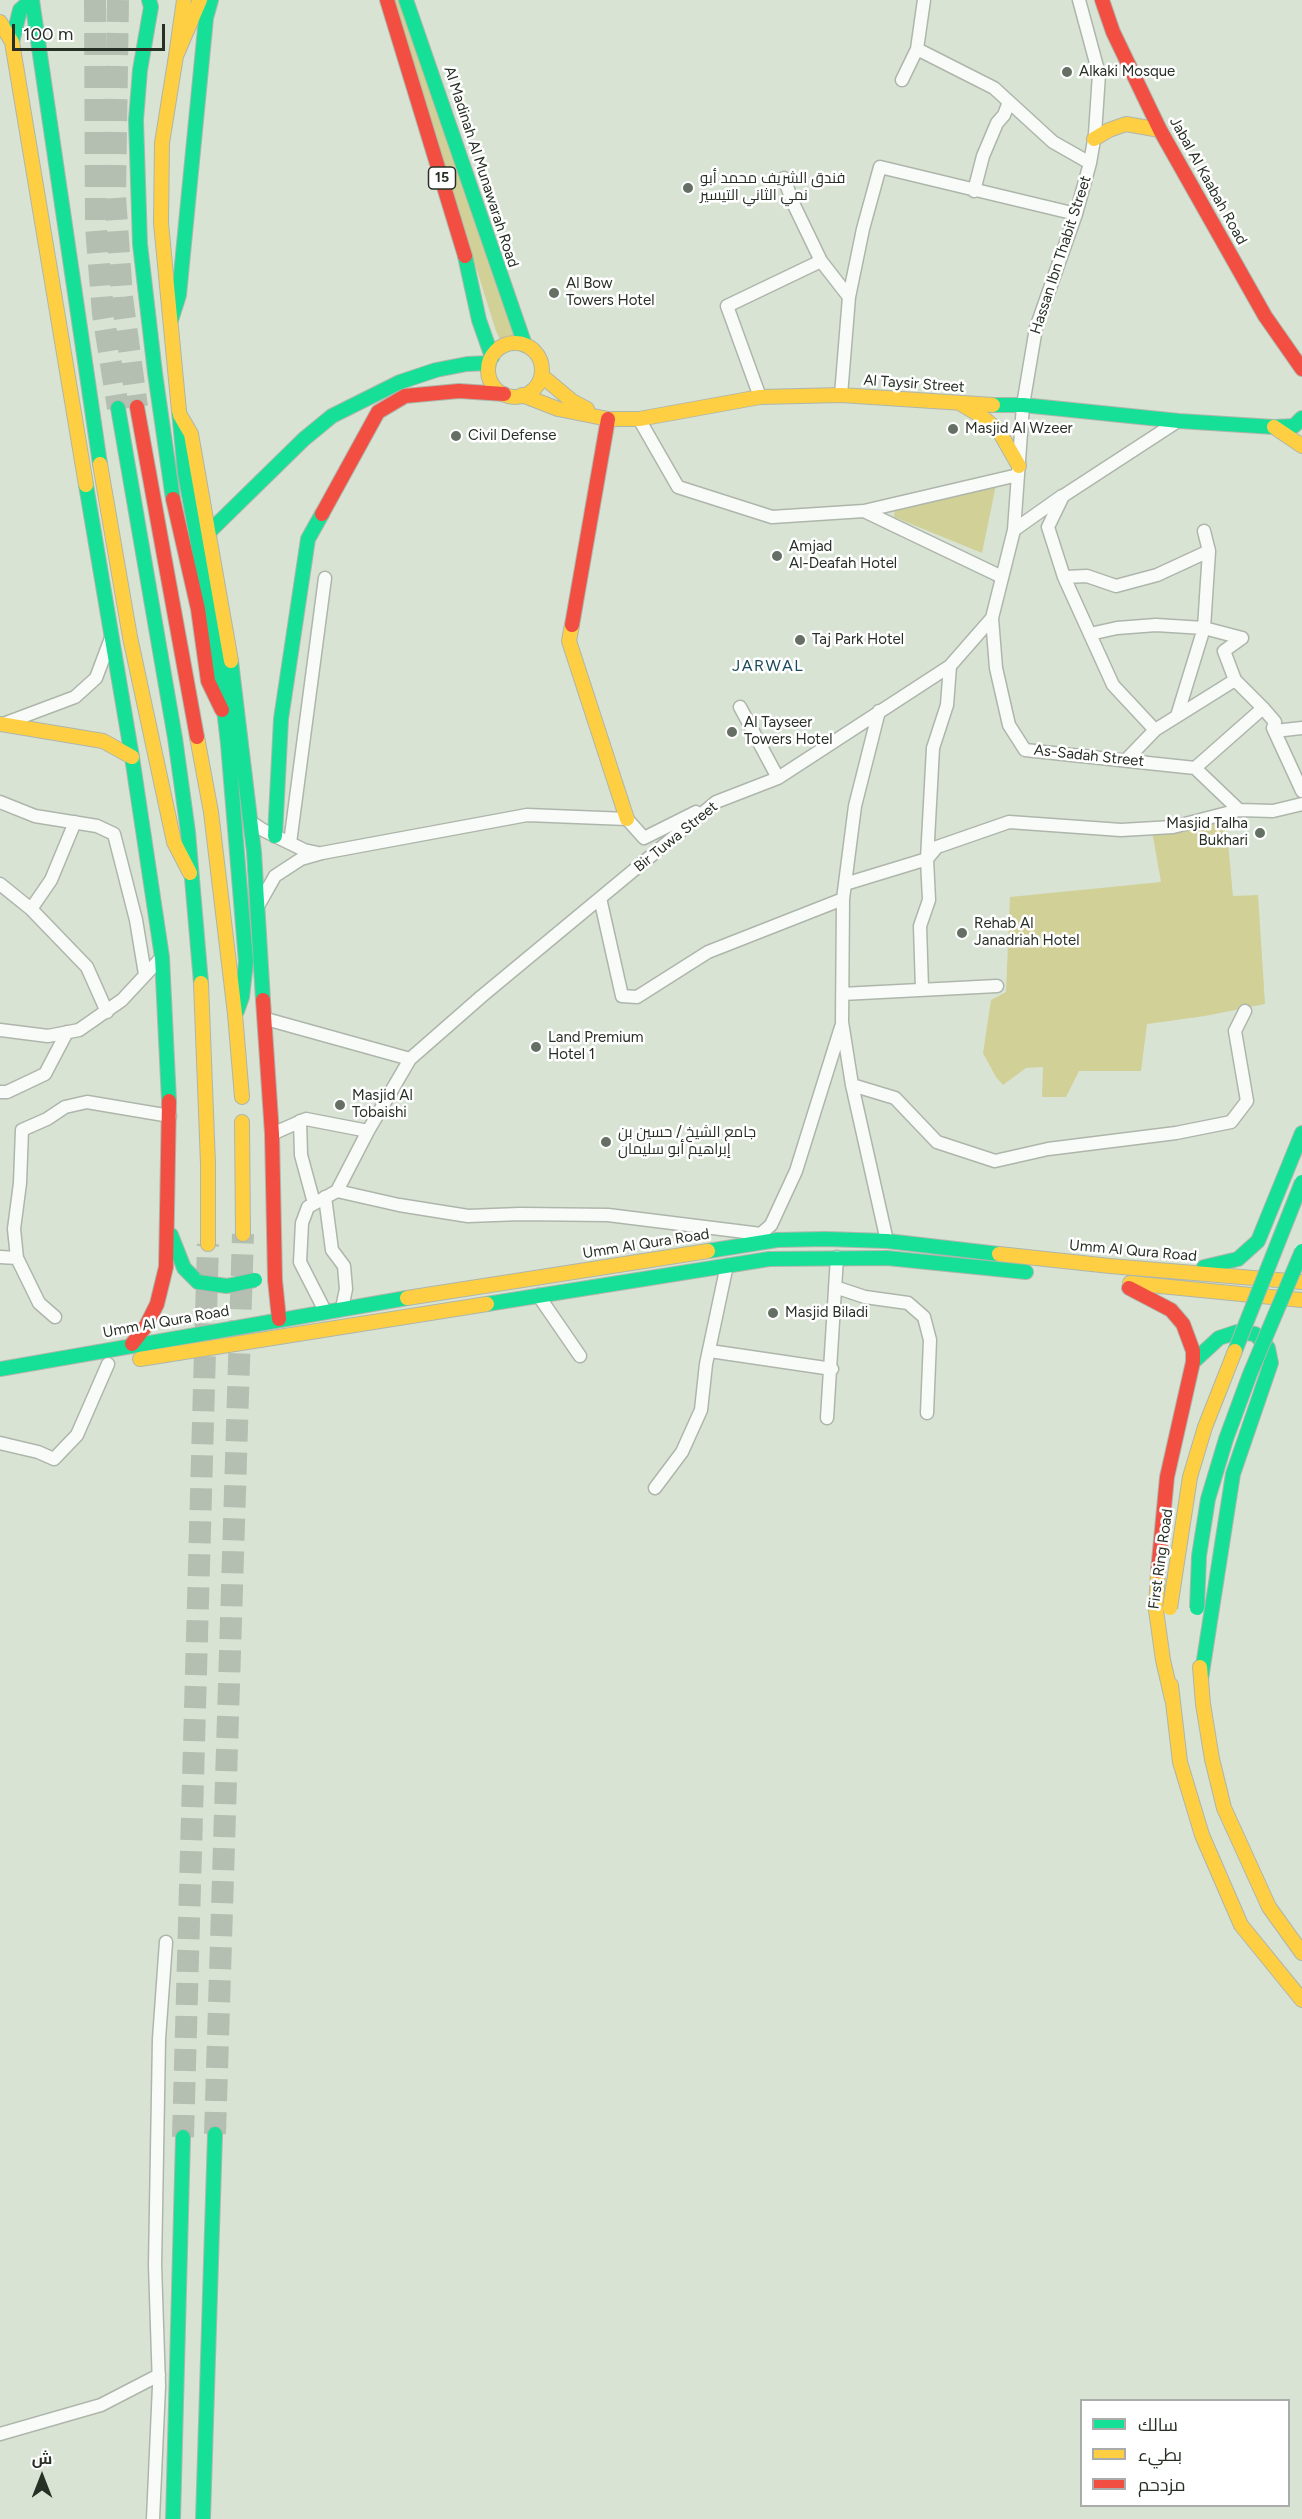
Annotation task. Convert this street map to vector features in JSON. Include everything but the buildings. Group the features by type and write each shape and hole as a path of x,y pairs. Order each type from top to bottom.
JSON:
{"main road":[{"path":"12,42 21,10 31,0"},
{"path":"31,0 98,451 130,637 174,842 192,876"},
{"path":"149,0 151,7 140,70 136,120 140,244 155,373 174,504 198,609 208,681 225,716"},
{"path":"184,0 162,143 161,223 178,411 195,530 217,649 225,716 246,962 242,998 235,1014"},
{"path":"176,56 200,0"},
{"path":"170,323 179,295 206,18 211,0"},
{"name":"15","path":"387,0 460,236 479,320 491,360"},
{"name":"Al Madinah Al Munawarah Road","path":"406,0 525,345"},
{"name":"Jabal Al Kaabah Road","path":"1102,0 1113,32 1160,130 1265,316 1302,369"},
{"path":"0,22 12,42 132,757 162,957 170,1116 166,1267 157,1304 146,1326 132,1344"},
{"path":"1094,139 1126,124 1160,130"},
{"path":"275,836 281,719 308,539 378,412 405,396 459,391 504,394 522,395 534,388 542,376 541,361 537,354 525,345 502,346 491,360 491,381 504,394"},
{"path":"208,533 304,439 332,416 400,382 446,368 491,360"},
{"path":"542,376 572,401 608,419 569,641 627,819"},
{"path":"400,382 405,396"},
{"name":"Al Taysir Street","path":"522,395 558,409 608,419 639,419 760,397 841,395 961,404 1023,405 1179,421 1274,427"},
{"path":"961,404 999,431 1010,447 1018,470"},
{"path":"137,407 211,812 235,1014 242,1097"},
{"path":"118,408 175,738 188,832 201,1001 208,1164 208,1244"},
{"path":"178,411 191,434 229,644 251,822 266,1019 272,1134 273,1244 279,1319"},
{"path":"1274,427 1294,426 1302,418"},
{"path":"1274,427 1302,446"},
{"path":"0,724 103,741 132,757"},
{"path":"242,1122 243,1234"},
{"path":"1110,1266 1207,1267 1238,1259 1258,1241 1302,1133"},
{"name":"First Ring Road","path":"1302,1182 1205,1427 1190,1477 1163,1609 1180,1762 1199,1824 1241,1926 1302,2000"},
{"path":"168,1226 184,1268 198,1282 227,1286 255,1280 266,1270 273,1244"},
{"name":"Umm Al Qura Road","path":"0,1369 342,1308 777,1240 887,1241 1110,1266 1297,1279"},
{"path":"727,1265 750,1244"},
{"path":"1297,1279 1302,1251"},
{"name":"Umm Al Qura Road","path":"20,1380 770,1259 887,1258 1043,1274"},
{"path":"1302,1262 1297,1279 1250,1374 1226,1439 1208,1498 1198,1556 1197,1608 1203,1704 1212,1759 1224,1808 1269,1907 1302,1953"},
{"path":"1163,1609 1159,1546 1167,1477 1193,1362 1193,1351 1183,1324 1171,1310 1114,1281 1302,1300"},
{"path":"1193,1362 1219,1338 1237,1332 1255,1334 1268,1348 1271,1363 1233,1474 1201,1679"},
{"path":"203,2519 215,2134"},
{"path":"173,2519 183,2137"}],"street":[{"path":"902,80 917,49 924,0"},
{"name":"Hassan Ibn Thabit Street","path":"1023,405 1036,328 1076,214 1094,139 1099,74 1079,0"},
{"path":"917,49 994,88 1053,142 1090,163"},
{"path":"974,191 983,156 1009,102"},
{"path":"841,395 849,297 880,167 1076,214"},
{"path":"784,178 793,203 821,261 849,297"},
{"path":"760,397 727,306 821,261"},
{"name":"Bir Tuwa Street","path":"337,1191 368,1131 410,1059 716,802 778,778 950,666 992,618 1014,530 1023,405"},
{"path":"639,419 678,487 772,517 864,511 1018,470"},
{"path":"1014,530 1179,421"},
{"path":"1064,496 1048,527 1064,578 1113,685 1155,730"},
{"path":"864,511 1002,577"},
{"path":"1177,716 1204,628 1209,551 1204,531"},
{"path":"1064,578 1087,576 1116,586 1157,575 1209,551"},
{"path":"290,843 325,579"},
{"name":"As-Sadah Street","path":"992,618 996,668 1009,725 1025,750 1195,768"},
{"path":"1090,634 1117,628 1156,625 1204,628 1242,638 1224,651 1235,680 1275,722 1275,731 1302,791"},
{"path":"0,724 75,697 96,678 111,637"},
{"path":"922,989 920,926 929,900 927,859 933,748 947,705 950,666"},
{"path":"1127,759 1155,730 1235,680"},
{"path":"740,707 778,778"},
{"path":"1239,810 1195,768 1263,708"},
{"path":"879,711 855,806 843,899 842,1022 852,1085 887,1241"},
{"path":"1275,731 1302,728"},
{"path":"0,802 35,816 97,826 114,834 136,920 145,974"},
{"path":"258,906 275,876 301,859 322,853 527,815 627,819 644,838 716,802"},
{"path":"845,884 927,859 937,847 1009,822 1121,830 1173,826 1239,810 1273,811 1302,804"},
{"path":"31,909 51,880 75,822"},
{"path":"251,822 304,850 322,853"},
{"path":"0,884 31,909 87,967 107,1012"},
{"path":"600,898 622,996 637,997 708,952 843,899"},
{"path":"0,1030 48,1036 79,1030 107,1012 162,957"},
{"path":"842,994 997,986"},
{"path":"852,1085 895,1098 937,1142 995,1161 1048,1149 1176,1133 1232,1122 1247,1101 1235,1031 1245,1011"},
{"path":"266,1019 337,1041 410,1059"},
{"path":"750,1244 771,1225 796,1171 842,1022"},
{"path":"0,1092 8,1092 45,1074 67,1032"},
{"path":"55,1317 39,1303 17,1258 14,1229 20,1183 22,1130 47,1119 65,1107 87,1102 170,1116"},
{"path":"272,1134 306,1119 368,1131"},
{"path":"300,1121 301,1155 320,1200 332,1250 344,1266 346,1289 342,1308"},
{"path":"325,1311 300,1262 302,1223 308,1207 337,1191 399,1205 468,1216 609,1215 761,1234"},
{"path":"0,1257 17,1258"},
{"path":"827,1419 832,1369 837,1257"},
{"path":"655,1488 682,1452 701,1410 706,1364 727,1265"},
{"path":"835,1287 865,1297 908,1303 924,1317 930,1340 927,1413"},
{"path":"538,1295 580,1356"},
{"path":"710,1351 832,1369"},
{"path":"0,1443 38,1452 54,1459 77,1435 108,1364"},
{"path":"153,2519 159,2375 155,2200 159,2039 166,1942"},
{"path":"0,2434 100,2405 159,2375"}],"shaded area":[{"path":"392,0 398,0 514,336 505,341 501,341 496,331"},
{"path":"996,485 982,553 894,517 895,508"},
{"path":"1226,821 1233,896 1258,895 1265,1004 1205,1016 1147,1024 1141,1071 1079,1071 1066,1097 1042,1097 1043,1067 1026,1068 1003,1085 983,1053 991,1000 1006,992 1010,897 1161,882 1152,831"}],"tunnel":[{"path":"95,0 96,227 103,314 118,408"},
{"path":"118,0 115,196 122,297 137,407"},
{"path":"215,2134 243,1234"},
{"path":"183,2137 208,1244"}],"traffic: fast":[{"path":"12,42 20,10 31,0"},
{"path":"32,0 100,464"},
{"path":"149,0 151,7 140,70 136,120 140,244 173,499"},
{"path":"171,320 179,295 206,18 211,0"},
{"path":"406,0 525,345"},
{"path":"465,256 479,320 492,357"},
{"path":"208,533 304,439 332,416 400,382 436,370 467,364 489,363"},
{"path":"993,405 1023,405 1179,421 1274,427 1294,426 1302,418"},
{"path":"118,408 175,738 188,832 201,983"},
{"path":"179,411 185,473 217,649 228,744 246,962 242,997 237,1011"},
{"path":"86,485 132,757 162,957 169,1101"},
{"path":"275,836 281,719 308,539 322,514"},
{"path":"231,661 254,852 263,1000"},
{"path":"1204,1267 1238,1259 1258,1241 1302,1133"},
{"path":"1235,1351 1302,1182"},
{"path":"171,1235 184,1268 198,1282"},
{"path":"708,1251 777,1240 825,1239 887,1241 999,1254"},
{"path":"1197,1608 1199,1556 1208,1499 1226,1439 1250,1374 1302,1251"},
{"path":"487,1304 769,1259 887,1258 1026,1272"},
{"path":"198,1282 227,1286 255,1280"},
{"path":"0,1369 407,1298"},
{"path":"1193,1362 1219,1338 1237,1332 1255,1334 1268,1348 1271,1363 1233,1474 1201,1679"},
{"path":"203,2519 215,2134"},
{"path":"173,2519 183,2137"}],"traffic: slow":[{"path":"176,56 184,0"},
{"path":"179,411 161,223 162,143 176,56 200,0"},
{"path":"0,22 12,42 86,485"},
{"path":"1094,139 1126,124 1160,130"},
{"path":"515,343 525,345 534,351 540,360 542,370 540,380 534,389 525,395 515,397 505,395 496,389 490,380 488,370 490,360 496,351 505,345 515,343"},
{"path":"542,376 572,401 587,409"},
{"path":"522,395 558,409 608,419 639,419 760,397 841,395 993,405"},
{"path":"961,404 981,416 999,431 1019,466"},
{"path":"180,415 191,434 231,661"},
{"path":"1274,427 1302,446"},
{"path":"100,464 130,637 174,842 190,873"},
{"path":"572,625 569,641 627,819"},
{"path":"0,724 103,741 132,757"},
{"path":"197,737 211,812 235,1014 242,1097"},
{"path":"201,983 208,1164 208,1244"},
{"path":"242,1122 243,1234"},
{"path":"407,1298 708,1251"},
{"path":"999,1254 1302,1282"},
{"path":"1130,1283 1302,1300"},
{"path":"140,1359 487,1304"},
{"path":"1170,1608 1190,1477 1205,1427 1235,1351"},
{"path":"1158,1571 1156,1610 1163,1660 1172,1699"},
{"path":"1200,1667 1203,1704 1212,1759 1224,1808 1269,1907 1302,1953"},
{"path":"1171,1685 1180,1762 1202,1835 1241,1925 1302,2000"}],"traffic: jam":[{"path":"387,0 465,256"},
{"path":"1102,0 1113,32 1160,130 1265,316 1302,369"},
{"path":"322,514 378,412 405,396 459,391 504,394"},
{"path":"137,407 197,737"},
{"path":"572,625 608,419"},
{"path":"173,499 198,609 208,681 222,710"},
{"path":"263,1000 272,1134 275,1280 279,1319"},
{"path":"132,1344 146,1326 157,1304 166,1267 169,1101"},
{"path":"1129,1288 1171,1310 1183,1324 1193,1351 1193,1362 1167,1477 1158,1571"}],"place":[{"name":"Alkaki Mosque","path":"1067,72"},
{"name":"فندق الشريف محمد أبو نمي الثاني التيسير","path":"688,188"},
{"name":"Al Bow Towers Hotel","path":"554,293"},
{"name":"Masjid Al Wzeer","path":"953,429"},
{"name":"Civil Defense","path":"456,436"},
{"name":"Amjad Al-Deafah Hotel","path":"777,556"},
{"name":"Taj Park Hotel","path":"800,640"},
{"name":"Al Tayseer Towers Hotel","path":"732,732"},
{"name":"Masjid Talha Bukhari","path":"1260,833"},
{"name":"Rehab Al Janadriah Hotel","path":"962,933"},
{"name":"Land Premium Hotel 1","path":"536,1047"},
{"name":"Masjid Al Tobaishi","path":"340,1105"},
{"name":"جامع الشيخ / حسين بن إبراهيم أبو سليمان","path":"606,1142"},
{"name":"Masjid Biladi","path":"773,1313"}],"district":[{"name":"JARWAL","path":"768,666"}]}
